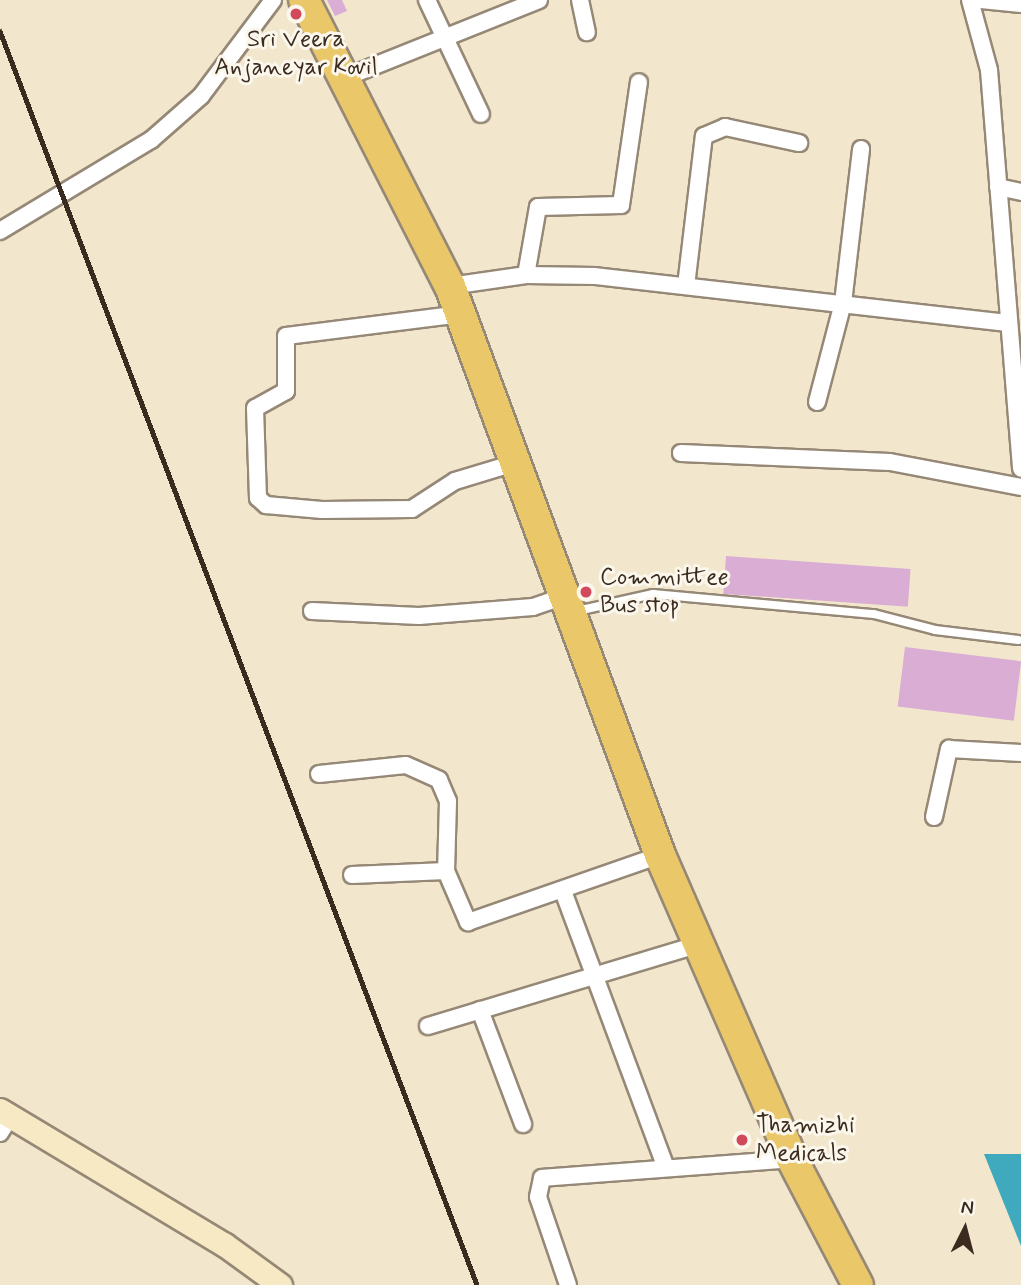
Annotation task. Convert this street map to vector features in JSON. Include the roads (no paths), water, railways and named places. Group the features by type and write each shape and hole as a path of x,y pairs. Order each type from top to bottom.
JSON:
{"highway":[{"path":"304,0 450,286 571,603 660,855 703,943 792,1159 858,1285"}],"main road":[{"path":"3,1120 225,1245 280,1285"}],"street":[{"path":"0,231 150,140 201,96 273,0"},
{"path":"427,0 481,114"},
{"path":"492,0 500,15"},
{"path":"344,78 443,36 539,0"},
{"path":"580,0 587,32"},
{"path":"970,0 989,70 1008,323 1019,405 1020,463"},
{"path":"981,0 1021,4"},
{"path":"526,275 538,207 621,205 639,82"},
{"path":"685,286 704,135 724,127 799,143"},
{"path":"817,402 843,303 861,149"},
{"path":"998,187 1021,192"},
{"path":"450,286 526,275 685,286 1008,323"},
{"path":"461,314 286,335 286,391 255,408 258,498 266,505 322,510 412,509 455,481 518,462"},
{"path":"681,453 890,462 1021,487"},
{"path":"312,611 439,614 571,603"},
{"path":"934,817 949,749 1021,753"},
{"path":"319,774 406,765 439,780 448,801 446,871 462,914 475,923 660,855"},
{"path":"352,875 446,871"},
{"path":"563,891 665,1166"},
{"path":"428,1026 703,943"},
{"path":"480,1010 523,1124"},
{"path":"568,1285 538,1197 542,1178 665,1166 792,1159"}],"lane":[{"path":"571,603 653,594 874,614 934,631 1018,640"}],"water":[{"path":"984,1154 1021,1154 1021,1246"}],"railway":[{"path":"0,31 477,1285"}],"place":[{"name":"Sri Veera Anjaneyar Kovil","path":"296,14"},
{"name":"Committee Bus stop","path":"586,592"},
{"name":"Thamizhi Medicals","path":"742,1140"}]}
